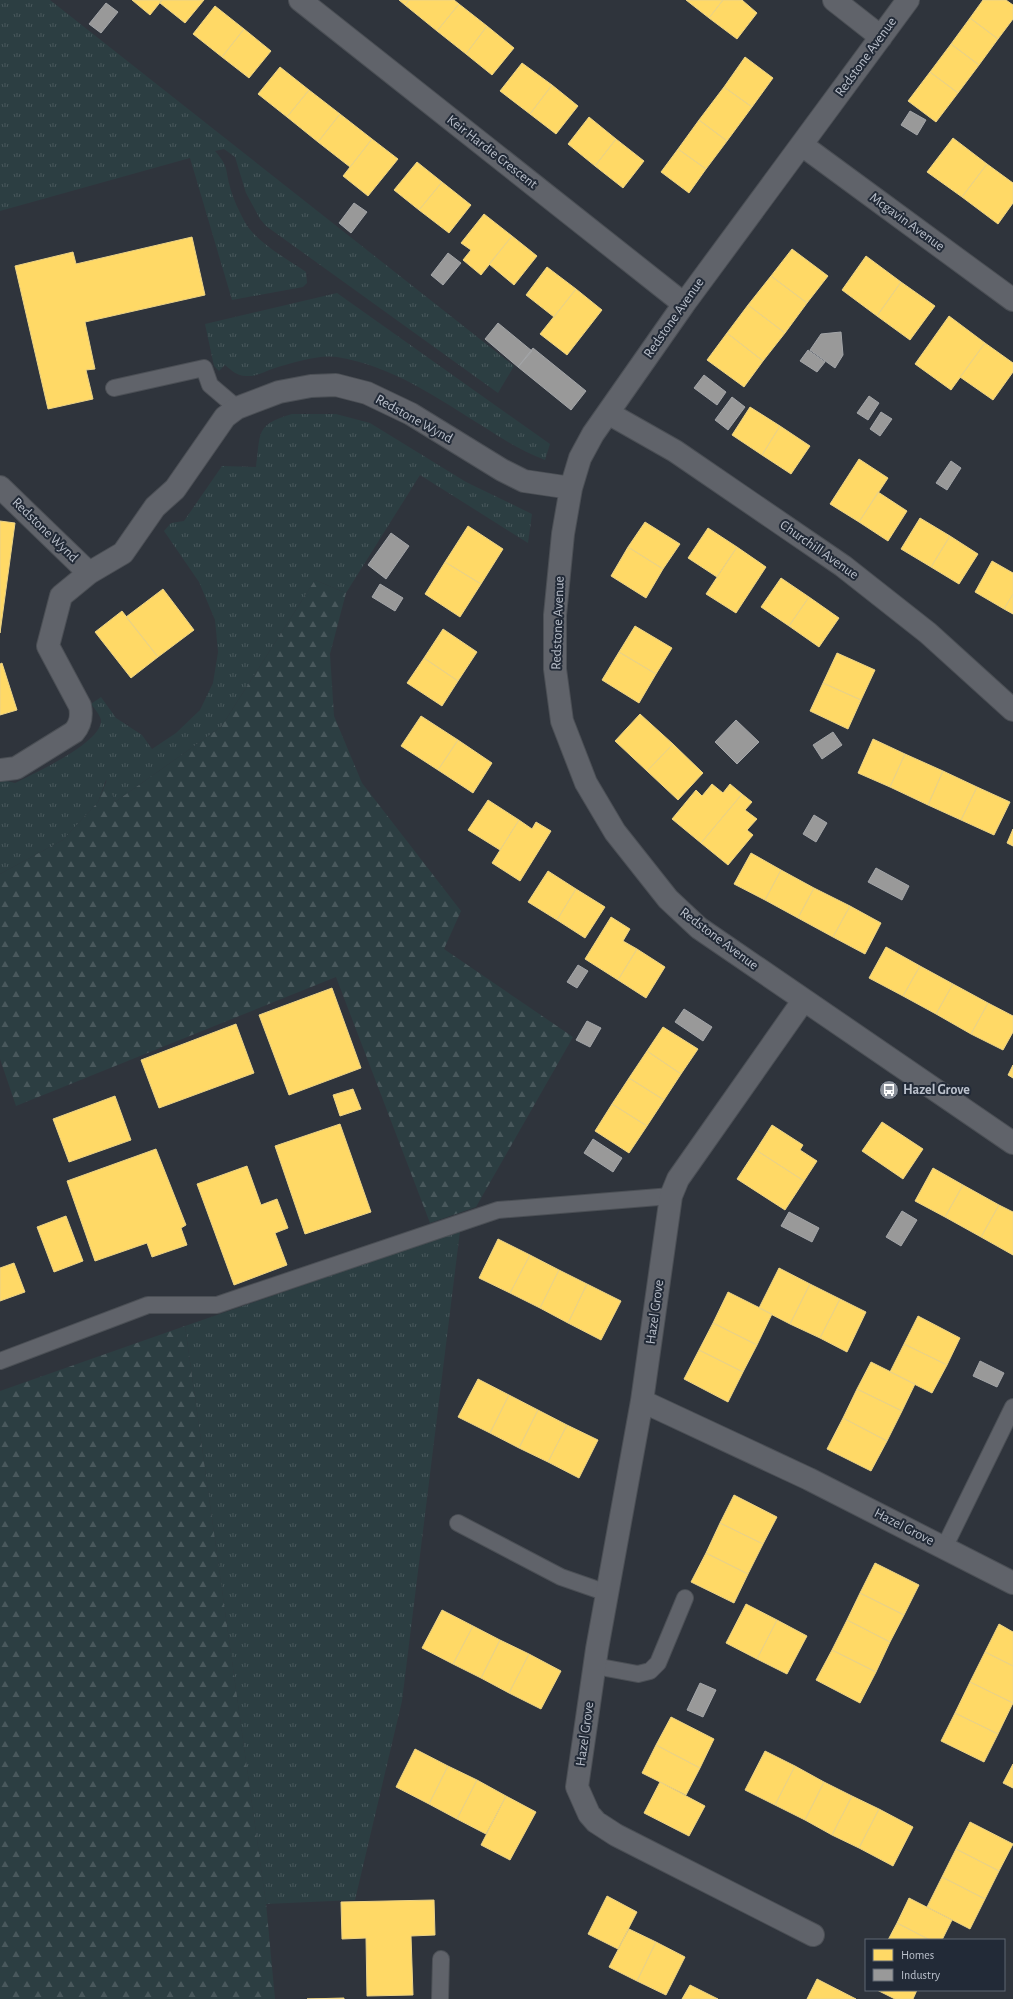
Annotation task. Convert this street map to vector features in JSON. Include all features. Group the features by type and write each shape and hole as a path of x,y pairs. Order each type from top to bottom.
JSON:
{"street":[{"name":"Keir Hardie Crescent","path":"300,0 684,304"},
{"path":"834,0 881,37"},
{"name":"Redstone Avenue","path":"908,0 684,304 593,434 580,458 571,488 562,541 556,615 554,669 562,720 586,783 615,832 668,899 699,928 803,1001 1013,1144"},
{"name":"Mcgavin Avenue","path":"802,145 1013,300"},
{"name":"Redstone Wynd","path":"0,770 16,768 78,728 82,716 80,706 48,646 61,596 89,573 123,553 155,507 175,488 225,417 237,408 279,392 311,386 336,385 367,393 411,414 502,470 524,481 571,488"},
{"name":"Churchill Avenue","path":"608,413 675,451 843,566 928,633 1013,710"},
{"name":"Redstone Wynd","path":"0,487 89,573"},
{"name":"Hazel Grove","path":"803,1001 678,1180 671,1196 642,1400 607,1593 577,1787 589,1814 596,1822 616,1835 813,1934"},
{"name":"Hazel Grove","path":"642,1400 809,1479 1013,1583"}],"lane":[{"path":"114,388 204,368 210,385 237,408"},
{"path":"0,1361 148,1305 217,1305 498,1210 671,1196"},
{"path":"944,1548 1013,1407"},
{"path":"458,1523 561,1577 607,1593"},
{"path":"595,1666 638,1674 650,1671 658,1663 685,1598"},
{"path":"440,1999 441,1959"}],"green space":[{"path":"0,0 50,0 514,366 498,393 266,226 260,219 246,193 235,157 224,149 215,151 225,165 233,196 246,224 265,244 306,272 307,283 303,287 232,300 190,158 0,211"},
{"path":"337,293 550,444 545,460 499,437 414,384 396,375 357,361 330,356 314,358 249,376 237,374 225,365 219,371 214,366 205,324"},
{"path":"292,414 336,414 370,423 466,482 532,514 528,543 420,475 346,593 315,580 221,727 115,802 106,780 98,802 63,840 0,874 0,779 15,783 51,765 91,738 99,729 101,720 91,704 101,697 116,718 142,735 152,749 176,733 200,710 213,683 218,652 215,620 199,582 164,531 171,523 184,521 222,466 256,467 260,438 266,426 271,422"},
{"path":"315,580 346,593 330,654 334,716 362,783 461,911 444,949 573,1037 476,1207 430,1223 336,977 16,1106 0,1059 0,874 63,840 98,802 107,780 115,802 221,727"},
{"path":"460,1231 402,1701 355,1900 266,1904 185,1326"},
{"path":"185,1326 266,1903 275,1999 0,1999 0,1391"}],"building: Homes":[{"path":"132,0 162,0 150,15"},
{"path":"162,0 204,0 185,23 160,3"},
{"path":"399,0 409,0 405,5"},
{"path":"409,0 454,0 459,4 437,31 405,5"},
{"path":"686,0 723,0 709,18"},
{"path":"723,0 742,0 757,13 737,39 709,18"},
{"path":"983,0 1006,0 1013,5 1013,19 998,39 970,18"},
{"path":"459,4 487,26 466,54 437,31"},
{"path":"215,6 244,29 222,57 193,34"},
{"path":"970,18 998,39 979,65 951,44"},
{"path":"487,26 514,48 492,75 466,54"},
{"path":"244,29 271,51 249,78 222,57"},
{"path":"951,44 979,65 958,93 930,72"},
{"path":"745,57 773,78 752,107 724,87"},
{"path":"522,63 552,85 530,114 500,91"},
{"path":"280,67 309,90 287,117 258,94"},
{"path":"930,72 958,93 936,122 908,101"},
{"path":"552,85 578,106 556,134 530,114"},
{"path":"724,87 752,107 727,141 699,120"},
{"path":"309,90 340,114 318,142 287,117"},
{"path":"340,114 372,139 350,167 318,142"},
{"path":"589,117 616,139 595,166 568,144"},
{"path":"699,120 727,141 706,169 678,149"},
{"path":"953,138 987,164 962,197 927,172"},
{"path":"372,139 398,159 368,196 343,176"},
{"path":"616,139 644,161 623,188 595,166"},
{"path":"678,149 706,169 689,193 661,172"},
{"path":"417,162 442,182 419,210 394,190"},
{"path":"987,164 1013,183 1013,203 998,224 962,197"},
{"path":"442,182 471,205 449,233 419,210"},
{"path":"484,214 512,236 481,275 463,260 471,250 461,243"},
{"path":"512,236 537,256 514,285 489,264"},
{"path":"192,237 205,295 85,322 95,369 86,370 93,399 48,409 15,266 73,252 76,264"},
{"path":"792,249 828,276 807,303 771,276"},
{"path":"866,256 901,282 877,316 842,290"},
{"path":"547,267 576,289 554,317 526,295"},
{"path":"771,276 807,303 785,333 748,305"},
{"path":"901,282 935,306 910,340 877,316"},
{"path":"576,289 602,310 567,355 540,334"},
{"path":"748,305 785,333 763,361 727,333"},
{"path":"949,316 985,343 951,390 915,364"},
{"path":"727,333 763,361 744,387 707,360"},
{"path":"985,343 1013,363 1013,372 993,400 960,377"},
{"path":"750,407 780,426 762,455 732,435"},
{"path":"780,426 810,446 791,474 762,455"},
{"path":"859,459 888,478 859,522 830,504"},
{"path":"878,492 907,511 888,541 859,522"},
{"path":"920,518 950,536 931,567 901,549"},
{"path":"0,521 15,523 0,633"},
{"path":"645,522 680,544 663,569 628,547"},
{"path":"468,526 503,549 481,584 445,562"},
{"path":"708,528 737,547 717,577 688,558"},
{"path":"950,536 978,554 959,584 931,567"},
{"path":"628,547 663,569 646,598 611,576"},
{"path":"737,547 766,567 736,613 706,594"},
{"path":"992,561 1013,573 1013,594 1004,609 975,592"},
{"path":"445,562 481,584 460,617 425,594"},
{"path":"781,578 809,597 789,626 761,607"},
{"path":"163,589 194,630 158,657 126,617"},
{"path":"1013,594 1013,614 1004,609"},
{"path":"809,597 839,618 819,647 789,626"},
{"path":"122,611 158,657 131,678 95,632"},
{"path":"635,626 672,648 656,674 619,652"},
{"path":"443,629 477,652 458,681 424,658"},
{"path":"619,652 656,674 639,703 602,680"},
{"path":"837,653 875,670 861,700 823,683"},
{"path":"424,658 458,681 442,706 407,683"},
{"path":"2,663 17,710 0,715 0,664"},
{"path":"823,683 861,700 848,729 810,711"},
{"path":"640,714 673,744 647,771 615,741"},
{"path":"421,716 458,740 438,770 401,746"},
{"path":"873,739 905,754 890,787 858,773"},
{"path":"458,740 492,763 473,793 438,770"},
{"path":"673,744 703,773 678,800 647,771"},
{"path":"905,754 943,771 928,805 890,787"},
{"path":"943,771 977,787 961,820 928,805"},
{"path":"712,784 723,793 730,784 742,794 701,843 672,819 696,790 702,796"},
{"path":"977,787 1010,802 994,835 961,820"},
{"path":"742,794 752,802 745,810 757,819 747,830 753,835 728,865 701,843"},
{"path":"488,800 519,820 500,850 468,830"},
{"path":"519,820 532,829 536,822 551,831 520,881 492,863"},
{"path":"1013,829 1013,846 1007,843"},
{"path":"751,853 781,870 765,900 734,884"},
{"path":"781,870 814,888 798,918 765,900"},
{"path":"548,871 576,889 557,920 528,902"},
{"path":"814,888 850,906 833,937 798,918"},
{"path":"576,889 605,907 585,938 557,920"},
{"path":"850,906 881,923 865,954 833,937"},
{"path":"611,917 630,929 623,941 637,949 618,980 585,959"},
{"path":"886,947 920,966 903,996 869,978"},
{"path":"637,949 665,967 646,998 618,980"},
{"path":"920,966 953,984 936,1014 903,996"},
{"path":"953,984 988,1003 971,1034 936,1014"},
{"path":"332,988 361,1068 289,1095 259,1015"},
{"path":"988,1003 1013,1016 1013,1032 1003,1050 971,1034"},
{"path":"236,1024 254,1073 159,1108 141,1060"},
{"path":"663,1027 698,1049 681,1074 647,1051"},
{"path":"647,1051 681,1074 664,1100 629,1078"},
{"path":"1013,1065 1013,1078 1008,1075"},
{"path":"629,1078 664,1100 647,1126 612,1104"},
{"path":"353,1089 361,1109 340,1116 333,1095"},
{"path":"115,1096 131,1140 69,1162 53,1119"},
{"path":"612,1104 647,1126 629,1153 595,1131"},
{"path":"882,1122 923,1149 903,1179 862,1151"},
{"path":"340,1124 371,1212 305,1234 275,1146"},
{"path":"772,1125 803,1145 800,1150 817,1161 804,1181 756,1150"},
{"path":"156,1149 186,1225 181,1228 187,1245 152,1257 147,1243 95,1261 67,1181"},
{"path":"756,1150 804,1181 785,1210 737,1179"},
{"path":"247,1166 261,1205 277,1199 288,1228 275,1233 287,1265 234,1285 197,1184"},
{"path":"933,1168 963,1185 945,1217 915,1201"},
{"path":"963,1185 999,1205 981,1237 945,1217"},
{"path":"999,1205 1013,1212 1013,1255 981,1237"},
{"path":"66,1216 83,1261 54,1272 37,1227"},
{"path":"498,1239 530,1255 510,1293 479,1278"},
{"path":"530,1255 559,1270 540,1308 510,1293"},
{"path":"14,1263 25,1292 0,1301 0,1268"},
{"path":"779,1268 810,1284 790,1324 759,1308"},
{"path":"559,1270 587,1284 568,1323 540,1308"},
{"path":"587,1284 621,1301 601,1340 568,1323"},
{"path":"810,1284 840,1299 820,1338 790,1324"},
{"path":"728,1292 772,1314 757,1345 713,1323"},
{"path":"840,1299 866,1312 847,1352 820,1338"},
{"path":"918,1316 960,1338 947,1365 904,1344"},
{"path":"713,1323 757,1345 743,1372 699,1350"},
{"path":"904,1344 947,1365 932,1393 890,1372"},
{"path":"699,1350 743,1372 728,1402 684,1379"},
{"path":"871,1362 915,1384 902,1411 857,1389"},
{"path":"478,1379 509,1395 490,1433 458,1417"},
{"path":"857,1389 902,1411 887,1441 843,1418"},
{"path":"509,1395 538,1410 519,1448 490,1433"},
{"path":"538,1410 567,1425 548,1462 519,1448"},
{"path":"843,1418 887,1441 871,1471 827,1449"},
{"path":"567,1425 598,1440 579,1478 548,1462"},
{"path":"734,1495 777,1517 763,1544 720,1523"},
{"path":"720,1523 763,1544 748,1574 706,1553"},
{"path":"706,1553 748,1574 734,1603 691,1582"},
{"path":"875,1563 919,1585 904,1615 860,1593"},
{"path":"860,1593 904,1615 890,1642 847,1620"},
{"path":"746,1604 777,1620 757,1659 726,1643"},
{"path":"442,1610 473,1626 453,1664 422,1648"},
{"path":"777,1620 807,1636 787,1674 757,1659"},
{"path":"847,1620 890,1642 876,1672 832,1650"},
{"path":"999,1624 1013,1632 1013,1666 985,1652"},
{"path":"473,1626 500,1640 481,1678 453,1664"},
{"path":"500,1640 529,1654 509,1693 481,1678"},
{"path":"832,1650 876,1672 860,1703 816,1680"},
{"path":"985,1652 1013,1666 1013,1703 970,1682"},
{"path":"529,1654 561,1671 541,1709 509,1693"},
{"path":"970,1682 1013,1703 998,1734 955,1713"},
{"path":"955,1713 998,1734 984,1762 941,1741"},
{"path":"671,1717 714,1739 700,1768 656,1745"},
{"path":"656,1745 700,1768 686,1795 642,1773"},
{"path":"415,1749 448,1766 429,1804 396,1787"},
{"path":"765,1751 795,1766 775,1805 745,1790"},
{"path":"1013,1764 1013,1788 1003,1783"},
{"path":"448,1766 477,1780 457,1819 429,1804"},
{"path":"795,1766 824,1782 805,1820 775,1805"},
{"path":"477,1780 506,1796 486,1834 457,1819"},
{"path":"660,1782 705,1806 689,1836 644,1813"},
{"path":"824,1782 852,1796 832,1835 805,1820"},
{"path":"506,1796 536,1812 510,1860 481,1845"},
{"path":"852,1796 879,1809 859,1848 832,1835"},
{"path":"879,1809 913,1827 893,1866 859,1848"},
{"path":"970,1822 1013,1844 999,1871 956,1849"},
{"path":"956,1849 999,1871 985,1899 942,1877"},
{"path":"942,1877 985,1899 970,1929 927,1907"},
{"path":"607,1896 637,1912 618,1949 588,1934"},
{"path":"909,1898 952,1920 942,1939 928,1939 897,1923"},
{"path":"434,1900 435,1935 411,1936 413,1995 367,1996 366,1938 342,1939 341,1902"},
{"path":"897,1923 928,1939 889,1939"},
{"path":"629,1929 656,1942 637,1981 609,1967"},
{"path":"656,1942 685,1957 666,1995 637,1981"},
{"path":"817,1979 856,1999 807,1999"},
{"path":"690,1985 718,1999 682,1999"},
{"path":"879,1991 917,1991 913,1999 895,1999"},
{"path":"344,1998 344,1999 307,1999"}],"building: Industry":[{"path":"106,3 118,12 101,33 89,24"},
{"path":"910,111 926,120 917,135 901,125"},
{"path":"354,203 367,212 351,233 339,223"},
{"path":"448,253 461,263 443,285 431,275"},
{"path":"498,323 532,351 518,367 485,339"},
{"path":"841,332 843,355 835,368 810,350 821,334"},
{"path":"533,348 586,391 571,410 518,367"},
{"path":"808,350 825,362 817,372 800,361"},
{"path":"704,375 726,392 717,405 694,388"},
{"path":"869,396 879,403 868,420 857,413"},
{"path":"732,397 745,407 728,430 715,420"},
{"path":"881,412 892,419 880,436 870,429"},
{"path":"951,461 961,468 947,490 936,483"},
{"path":"391,533 409,546 386,579 368,565"},
{"path":"380,584 403,598 395,611 372,597"},
{"path":"736,720 759,742 737,764 715,742"},
{"path":"833,732 842,745 822,759 813,745"},
{"path":"814,815 827,823 816,842 803,834"},
{"path":"876,868 909,886 902,900 868,882"},
{"path":"578,965 588,971 577,988 567,982"},
{"path":"684,1009 712,1027 703,1041 675,1022"},
{"path":"587,1021 601,1028 590,1047 576,1040"},
{"path":"593,1139 622,1158 613,1172 584,1153"},
{"path":"902,1211 917,1220 901,1246 886,1237"},
{"path":"789,1212 819,1228 812,1242 781,1226"},
{"path":"980,1361 1004,1373 997,1387 973,1376"},
{"path":"700,1683 716,1690 703,1717 687,1710"}],"place":[{"name":"Hazel Grove","path":"889,1090"}]}
